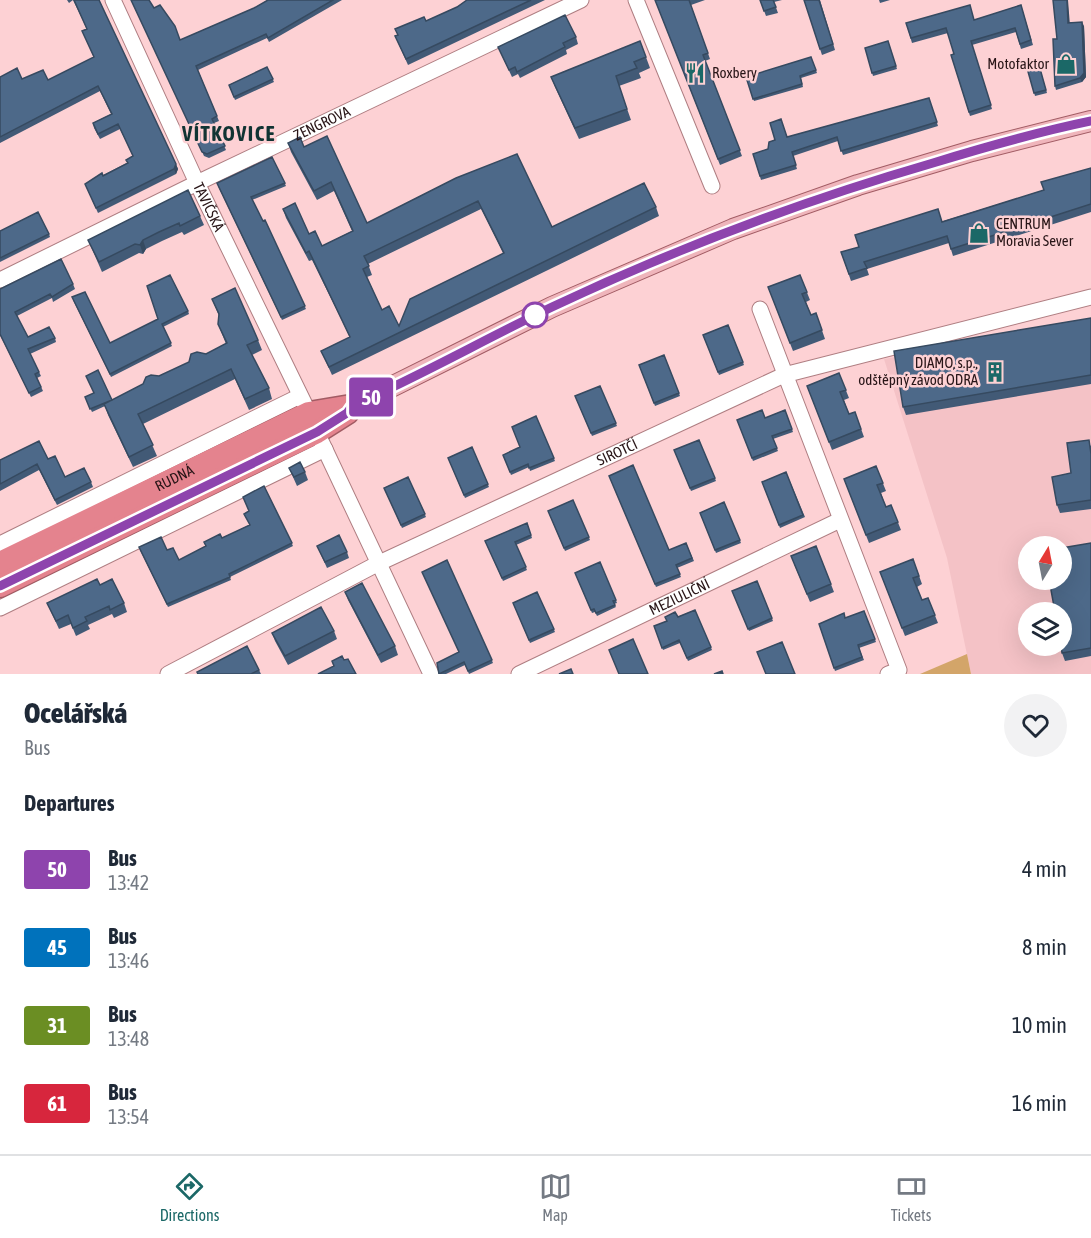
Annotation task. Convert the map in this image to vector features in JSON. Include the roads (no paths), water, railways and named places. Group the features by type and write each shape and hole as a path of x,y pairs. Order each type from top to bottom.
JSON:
{"highway":[{"name":"RUDNÁ","path":"0,563 352,406"},
{"name":"RUDNÁ","path":"0,586 313,423"}],"main road":[{"name":"RUDNÁ","path":"352,406 552,307 733,230 858,185 972,151 1091,121"}],"street":[{"name":"TAVIČSKÁ","path":"113,0 197,183 431,674"},
{"name":"ZENGROVA","path":"0,280 197,183 581,0"},
{"path":"636,0 712,186"},
{"name":"SIROTČÍ","path":"168,674 377,564 784,375 1091,297"},
{"path":"760,309 840,520 894,672"},
{"path":"0,544 313,423"},
{"path":"0,608 313,423"},
{"name":"MEZIULIČNÍ","path":"519,674 840,520"}],"place":[{"name":"Motofaktor","path":"1066,64"},
{"name":"Roxbery","path":"695,73"},
{"name":"CENTRUM Moravia Sever","path":"979,233"},
{"name":"DIAMO, s.p., odštěpný závod ODRA","path":"995,372"}],"district":[{"name":"VÍTKOVICE","path":"229,134"}]}
